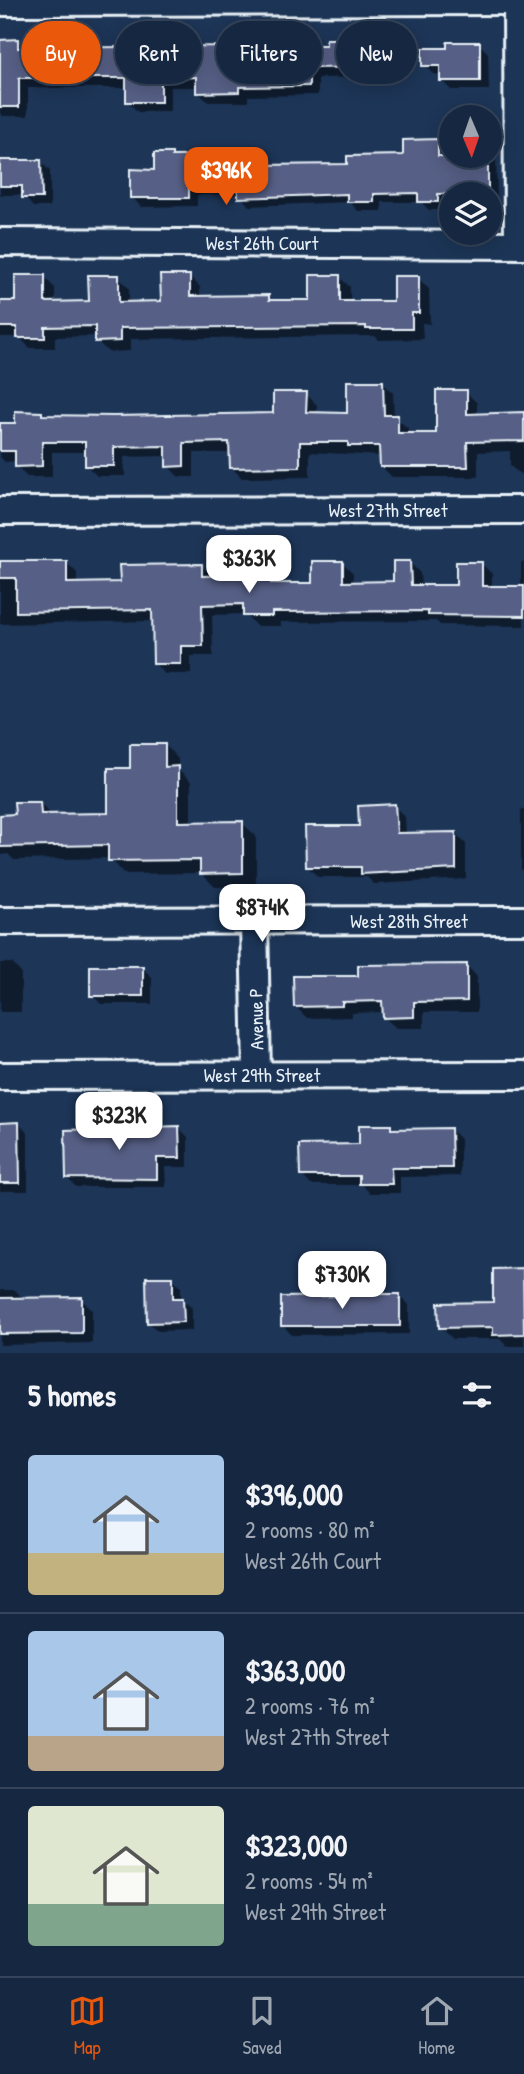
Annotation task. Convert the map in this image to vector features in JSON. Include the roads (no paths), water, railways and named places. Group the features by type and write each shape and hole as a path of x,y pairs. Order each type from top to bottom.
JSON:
{"street":[{"path":"502,234 521,238 517,0"},
{"path":"0,2 524,1"},
{"name":"West 26th Court","path":"0,230 439,231"},
{"name":"West 26th Court","path":"0,242 521,238"},
{"name":"West 27th Street","path":"0,511 524,510"},
{"name":"Avenue P","path":"254,920 257,1075"},
{"name":"West 28th Street","path":"0,921 524,920"},
{"name":"West 29th Street","path":"0,1076 524,1075"}]}
